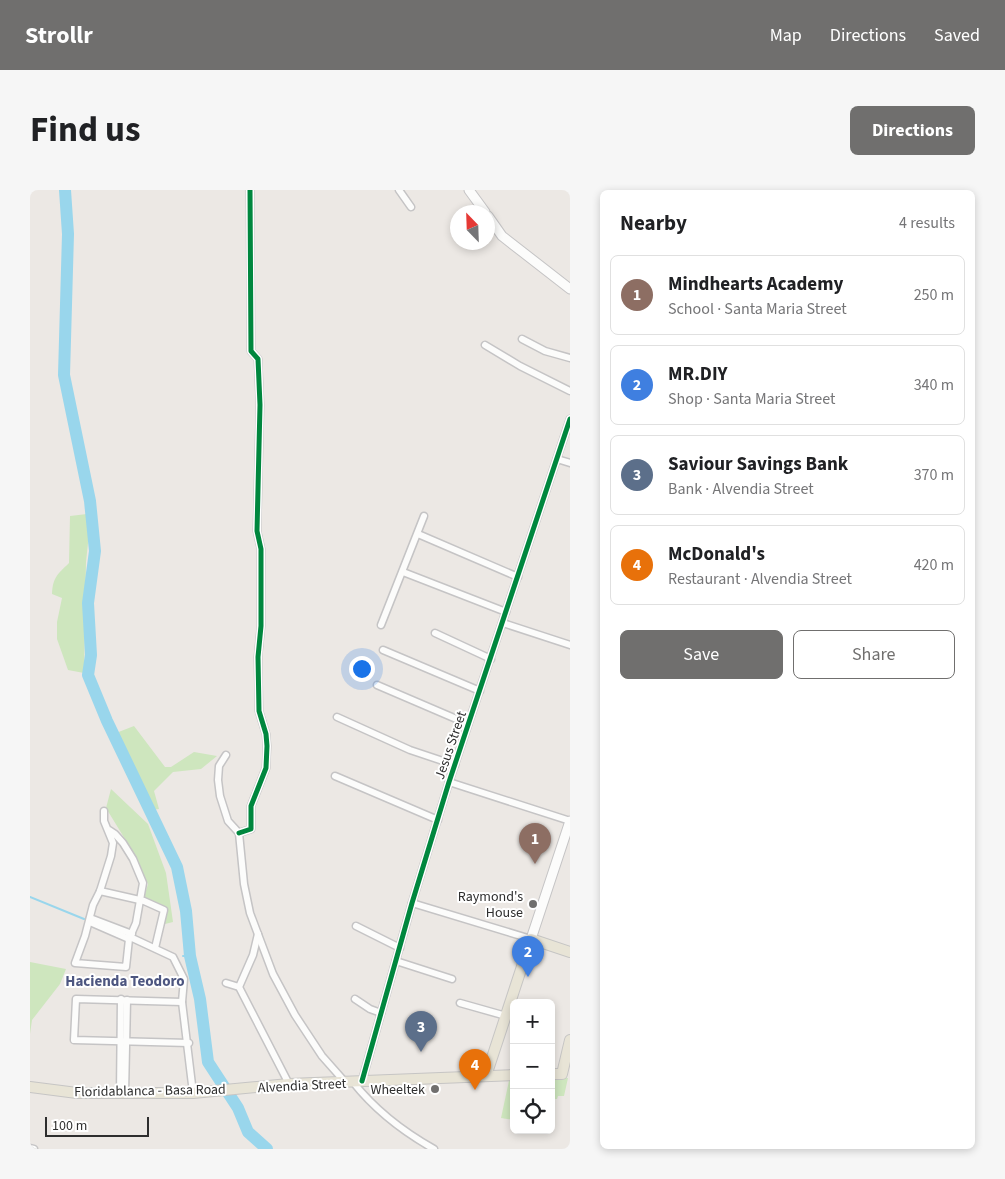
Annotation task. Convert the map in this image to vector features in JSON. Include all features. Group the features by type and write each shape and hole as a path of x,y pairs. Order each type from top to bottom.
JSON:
{"main road":[{"path":"486,1076 531,939 570,952"},
{"path":"556,1074 570,1040"},
{"name":"Alvendia Street","path":"240,1088 289,1084 510,1075"},
{"name":"Floridablanca - Basa Road","path":"30,1087 77,1093 122,1094 198,1092 240,1088"}],"street":[{"path":"239,833 251,829 251,806 266,768 267,746 266,734 259,712 258,657 261,626 261,549 257,531 260,405 258,359 250,351 250,190"},
{"path":"399,190 411,208"},
{"path":"469,190 480,205"},
{"path":"495,226 502,236 570,289"},
{"path":"522,339 545,350 570,358"},
{"path":"485,345 570,392"},
{"name":"Jesus Street","path":"346,1082 381,1013 449,782 570,419"},
{"path":"557,458 570,463"},
{"path":"381,625 424,516"},
{"path":"418,534 518,577"},
{"path":"403,572 506,612"},
{"path":"503,622 570,645"},
{"path":"435,633 491,659"},
{"path":"383,650 480,691"},
{"path":"377,685 468,724"},
{"path":"337,717 410,750 455,765"},
{"path":"226,755 219,766 220,796 228,821 239,833 244,884 250,914 273,974 295,1015 322,1056 346,1082 371,1104 406,1132 434,1149"},
{"path":"335,776 438,820"},
{"path":"412,903 531,939 570,821 449,782"},
{"path":"104,811 103,817 112,843 111,856 75,963 126,967 130,937 143,883 133,859 123,843 109,830"},
{"path":"100,891 144,901 164,910 155,948"},
{"path":"89,920 173,957 184,980 182,1002 198,1092"},
{"path":"356,926 400,948"},
{"path":"239,987 253,955 258,934"},
{"path":"396,961 452,978"},
{"path":"226,983 239,987 289,1084"},
{"path":"182,1002 76,999 74,1040 188,1043"},
{"path":"122,1094 124,999"},
{"path":"355,999 370,1009 381,1013"},
{"path":"460,1003 506,1016"},
{"path":"30,1148 34,1149"}],"green space":[{"path":"87,514 89,534 86,562 84,673 68,670 57,639 57,622 62,598 52,594 56,577 69,563 70,516"},
{"path":"134,726 165,767 171,767 194,752 217,756 201,769 173,772 154,791 159,809 152,810 116,733"},
{"path":"111,789 148,824 166,873 173,922 165,924 160,906 144,897 148,884 128,844 106,808"},
{"path":"30,962 66,969 60,984 32,1020 30,1034"},
{"path":"510,1076 510,1119 501,1118"},
{"path":"555,1077 568,1078 564,1096 558,1096 555,1099"}],"waterway":[{"path":"65,190 68,234 64,375 90,501 95,551 88,603 91,655 88,675 107,721 177,867 186,911 190,956 200,999 208,1062 238,1108 248,1132 267,1149"},
{"path":"30,897 84,919"},
{"path":"183,956 190,956"}],"cycle path":[{"path":"239,833 251,829 251,806 266,768 267,746 266,734 259,711 258,657 261,626 261,549 257,531 260,405 258,359 251,351 250,190"},
{"path":"362,1081 412,903 449,782 570,419"}],"place":[{"name":"Mindhearts Academy","path":"535,864"},
{"name":"Raymond's House","path":"533,904"},
{"name":"MR.DIY","path":"528,977"},
{"name":"Saviour Savings Bank","path":"421,1052"},
{"name":"Wheeltek","path":"435,1089"},
{"name":"McDonald's","path":"475,1090"}],"district":[{"name":"Hacienda Teodoro","path":"125,981"}]}
